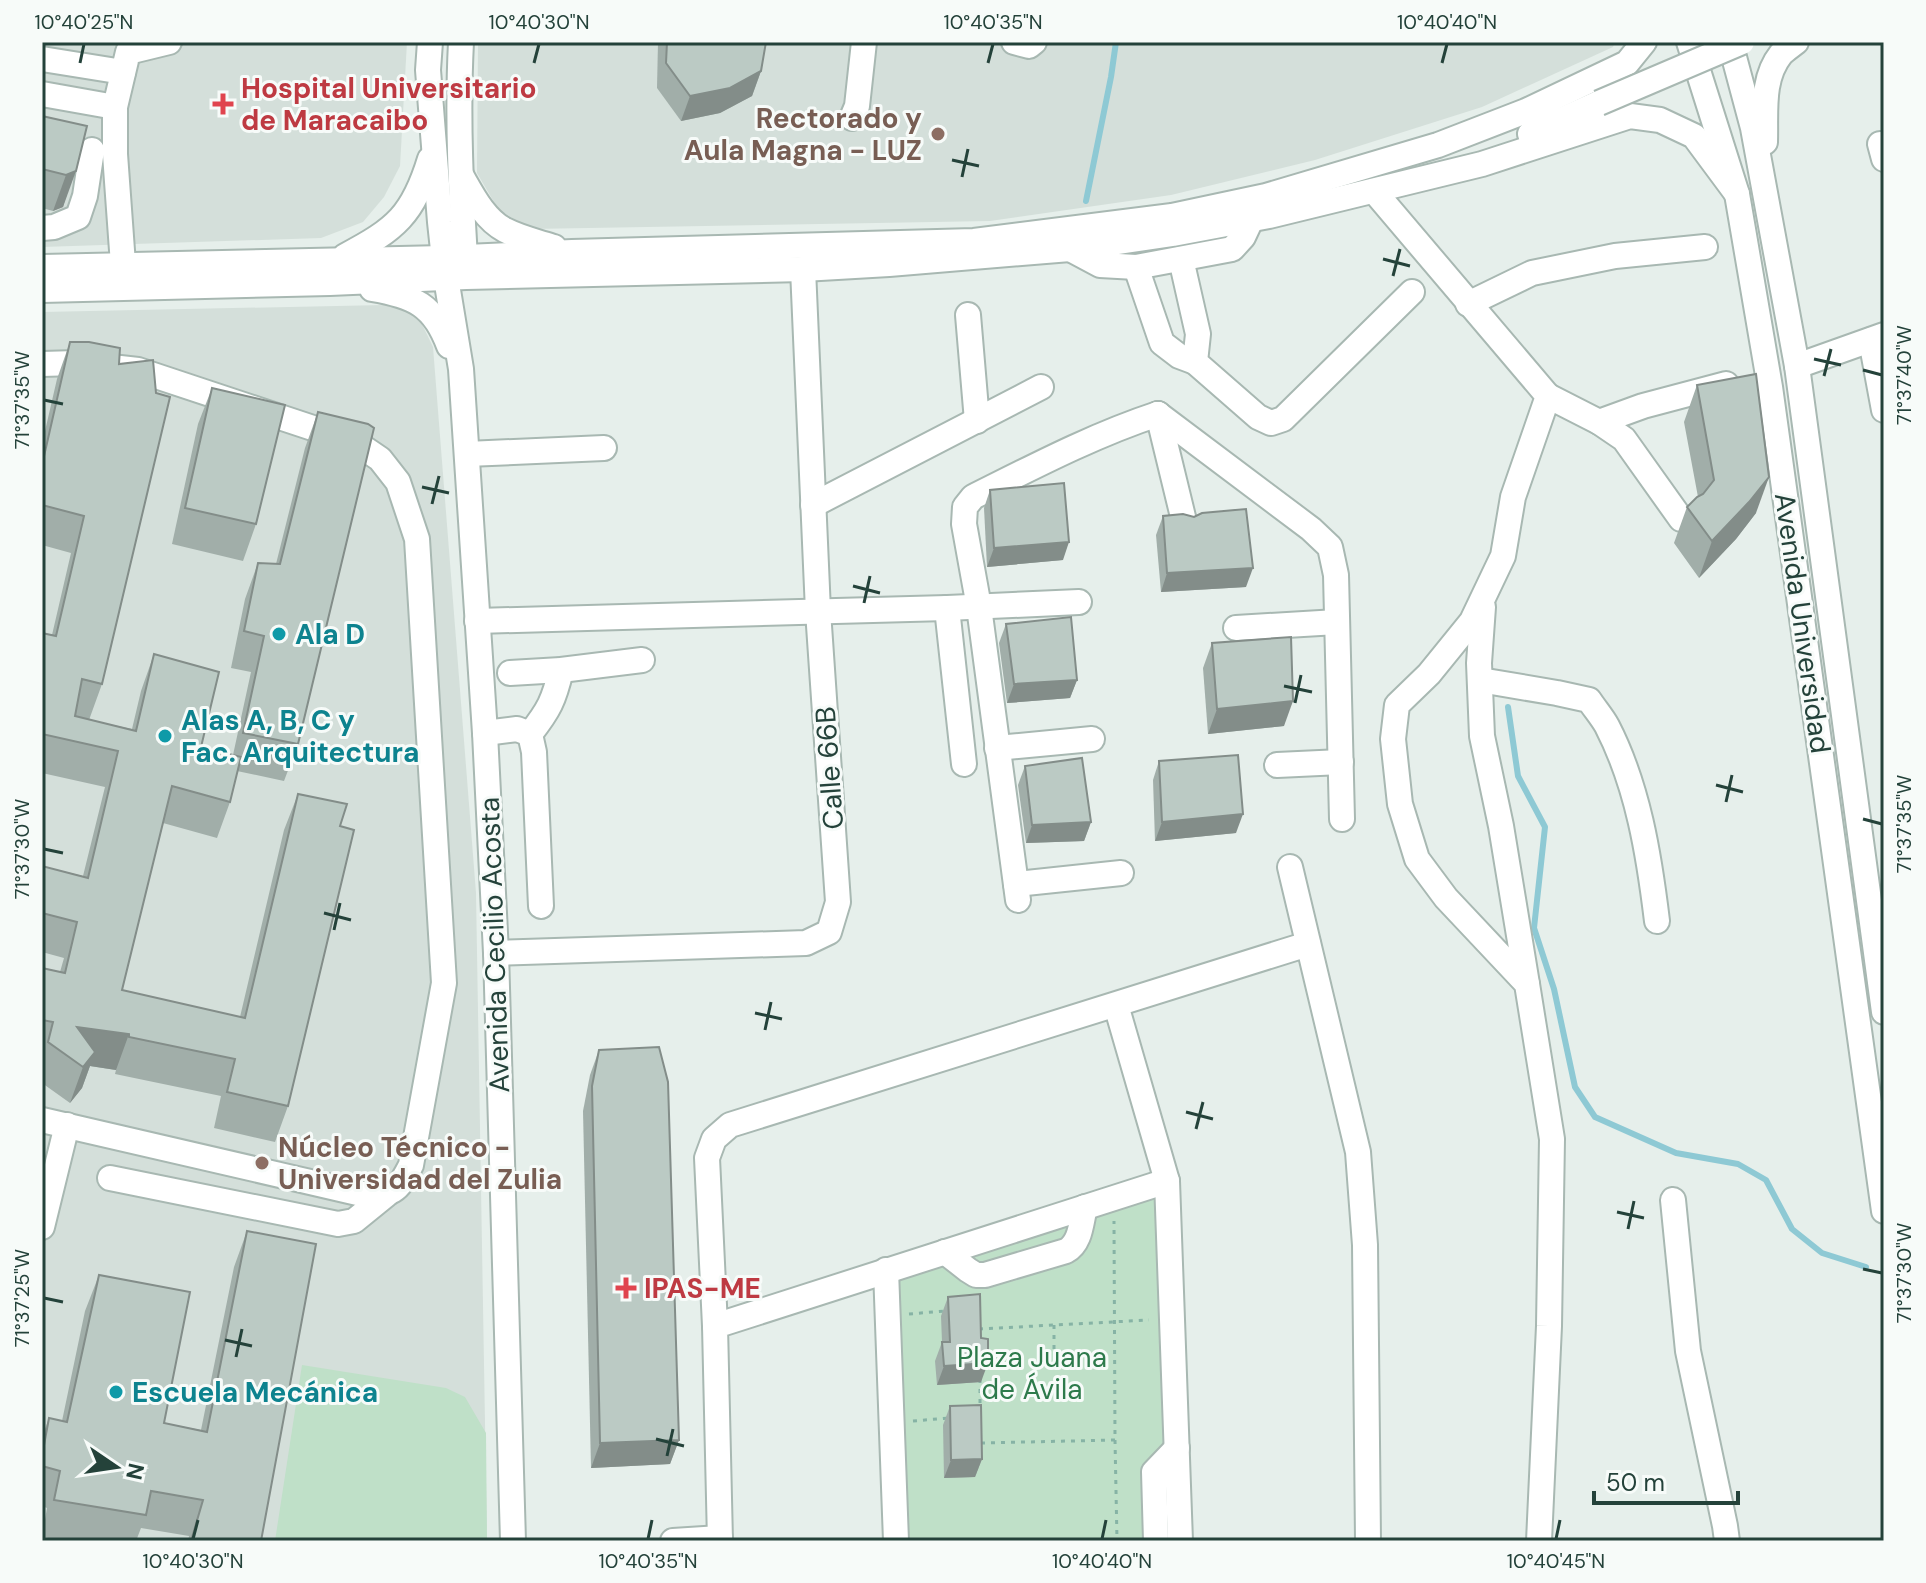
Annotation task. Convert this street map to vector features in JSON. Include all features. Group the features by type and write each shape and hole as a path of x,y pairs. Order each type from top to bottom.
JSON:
{"street":[{"path":"42,59 124,55 169,42"},
{"name":"Avenida Cecilio Acosta","path":"430,42 428,70 434,145 455,267"},
{"name":"Avenida Cecilio Acosta","path":"461,42 460,172 455,267 496,953 513,1541"},
{"path":"852,118 857,106 864,42"},
{"path":"1014,42 1029,46 1034,42"},
{"path":"1070,249 1100,265 1136,267 1232,249 1262,211 1526,111 1627,63 1644,42"},
{"name":"Avenida Universidad","path":"1689,42 1737,194 1768,372 1872,1033 1884,1211"},
{"name":"Avenida Universidad","path":"1730,42 1753,128 1797,366 1884,1012"},
{"path":"42,290 124,277 340,259 455,267 803,269 1070,249 1173,234 1447,162 1525,137 1742,42"},
{"path":"1764,192 1765,102 1769,76 1781,53 1796,42"},
{"path":"42,228 54,227 78,217 104,152 124,55"},
{"path":"42,94 115,107"},
{"path":"330,283 572,252 974,241 1172,216 1262,211 1374,191 1482,164 1630,116 1660,120 1694,136 1737,194"},
{"path":"67,142 104,152"},
{"path":"340,259 378,239 400,220 422,185 434,145"},
{"path":"104,152 124,277"},
{"path":"460,172 472,194 495,223 505,230 572,252"},
{"path":"1374,191 1548,396 1599,422 1624,439 1681,519"},
{"path":"1468,304 1532,273 1615,256 1705,247"},
{"path":"1181,259 1198,334 1195,362"},
{"path":"42,267 124,277 330,283 386,292 416,301 434,315 452,353 460,360"},
{"path":"1136,267 1162,343 1179,356 1195,362 1258,417 1271,423 1283,419 1412,292"},
{"name":"Calle 66B","path":"496,953 806,943 829,932 838,902 818,611 803,269"},
{"path":"968,315 977,421"},
{"path":"1797,366 1877,338 1884,410"},
{"path":"42,364 76,363 138,370 355,442 380,459 398,482 417,539 444,983 411,1165 401,1184 354,1221 338,1224 110,1178"},
{"path":"1599,422 1643,406 1768,372"},
{"path":"813,505 1041,387"},
{"path":"1527,984 1446,898 1417,859 1400,804 1393,739 1397,705 1429,674 1472,621 1503,556 1513,497 1548,396"},
{"path":"1158,414 1184,521"},
{"path":"1121,873 1017,892 979,607 964,524 965,507 973,497 1049,459 1158,414"},
{"path":"1158,414 1311,529 1330,547 1336,575 1342,819"},
{"path":"467,454 604,448"},
{"path":"1484,596 1479,663 1482,736 1501,826 1552,1139 1549,1326 1539,1541"},
{"path":"477,621 1079,602"},
{"path":"947,608 964,764"},
{"path":"1236,628 1337,622"},
{"path":"510,673 642,660"},
{"path":"530,734 547,713 561,670"},
{"path":"1480,680 1589,700 1606,725 1627,774 1650,861 1657,921"},
{"path":"485,733 517,729 530,734"},
{"path":"530,734 534,752 541,906"},
{"path":"997,748 1092,739"},
{"path":"1277,765 1341,762"},
{"path":"1290,867 1358,1152 1365,1245 1368,1541"},
{"path":"673,1541 720,1539 707,1158 714,1139 730,1125 1308,944"},
{"path":"1116,1005 1167,1181 1180,1541"},
{"path":"42,1120 362,1194 386,1195"},
{"path":"42,1227 67,1125"},
{"path":"715,1326 1167,1181"},
{"path":"1673,1200 1688,1351 1727,1541"},
{"path":"945,1252 976,1275 985,1275 1066,1251 1073,1247 1077,1238 1085,1207"},
{"path":"886,1270 896,1541"},
{"path":"1156,1541 1154,1472 1177,1448"}],"path":[{"path":"1114,1209 1117,1541"},
{"path":"901,1315 957,1309"},
{"path":"979,1329 1157,1319"},
{"path":"1054,1325 1054,1354"},
{"path":"979,1372 980,1415"},
{"path":"905,1421 950,1418"},
{"path":"980,1443 1115,1440"}],"shaded area":[{"name":"Hospital Universitario de Maracaibo","path":"42,42 407,42 400,166 384,197 363,222 321,238 42,247"},
{"name":"Rectorado y Aula Magna - LUZ","path":"478,42 1615,42 1613,47 1482,107 1315,160 1171,195 990,221 530,229 498,209 477,173"},
{"name":"Núcleo Técnico - Universidad del Zulia","path":"384,305 408,310 421,322 433,347 476,893 487,1541 42,1541 42,312"}],"green space":[{"name":"Plaza Juana de Ávila","path":"1164,1186 1176,1541 901,1541 891,1273"},
{"path":"302,1365 446,1388 465,1397 486,1433 487,1541 275,1541"}],"building":[{"path":"667,42 766,42 761,71 730,88 690,96 666,63"},
{"path":"42,116 87,126 76,171 66,175 42,169"},
{"path":"70,342 120,348 119,364 153,360 156,393 170,397 102,684 82,679 75,716 136,731 154,654 219,672 201,747 241,757 230,802 172,786 122,990 245,1018 298,794 347,804 340,826 354,830 288,1106 227,1092 235,1059 129,1037 129,1034 77,1027 95,1052 83,1067 48,1042 53,1022 42,1020 42,968 65,973 77,922 42,913 42,866 88,878 118,751 42,734 42,633 56,636 84,516 42,505 42,465"},
{"path":"1756,374 1769,477 1712,541 1687,507 1714,480 1697,385"},
{"path":"212,388 285,405 256,524 185,508"},
{"name":"Ala D","path":"318,412 374,428 298,744 243,733 264,636 244,631 258,563 280,564"},
{"path":"1064,483 1069,542 994,548 990,490"},
{"path":"1246,509 1253,568 1167,573 1163,516 1183,514 1194,517 1202,513"},
{"path":"1071,617 1077,680 1014,684 1006,624"},
{"path":"1291,637 1293,701 1217,709 1212,643"},
{"path":"1238,755 1243,814 1162,822 1159,761"},
{"path":"1082,758 1091,822 1032,825 1025,766"},
{"name":"IPAS-ME","path":"659,1047 668,1082 679,1440 600,1443 592,1086 599,1050"},
{"path":"247,1231 316,1244 261,1541 191,1541 203,1500 151,1491 146,1515 54,1500 60,1471 42,1466 49,1418 67,1422 99,1275 190,1292 164,1423 207,1432"},
{"path":"980,1294 981,1338 988,1339 988,1363 944,1366 942,1342 950,1342 948,1297"},
{"path":"981,1405 982,1459 951,1460 950,1406"}],"waterway":[{"path":"1086,201 1116,42"},
{"path":"1508,707 1518,776 1545,827 1534,928 1554,989 1575,1087 1595,1117 1676,1153 1738,1164 1766,1180 1792,1229 1822,1253 1866,1267"}],"place":[{"name":"Hospital Universitario de Maracaibo","path":"223,104"},
{"name":"Rectorado y Aula Magna - LUZ","path":"938,134"},
{"name":"Ala D","path":"279,634"},
{"name":"Alas A, B, C y Fac. Arquitectura","path":"165,736"},
{"name":"Núcleo Técnico - Universidad del Zulia","path":"262,1163"},
{"name":"IPAS-ME","path":"626,1288"},
{"name":"Escuela Mecánica","path":"116,1392"}]}
